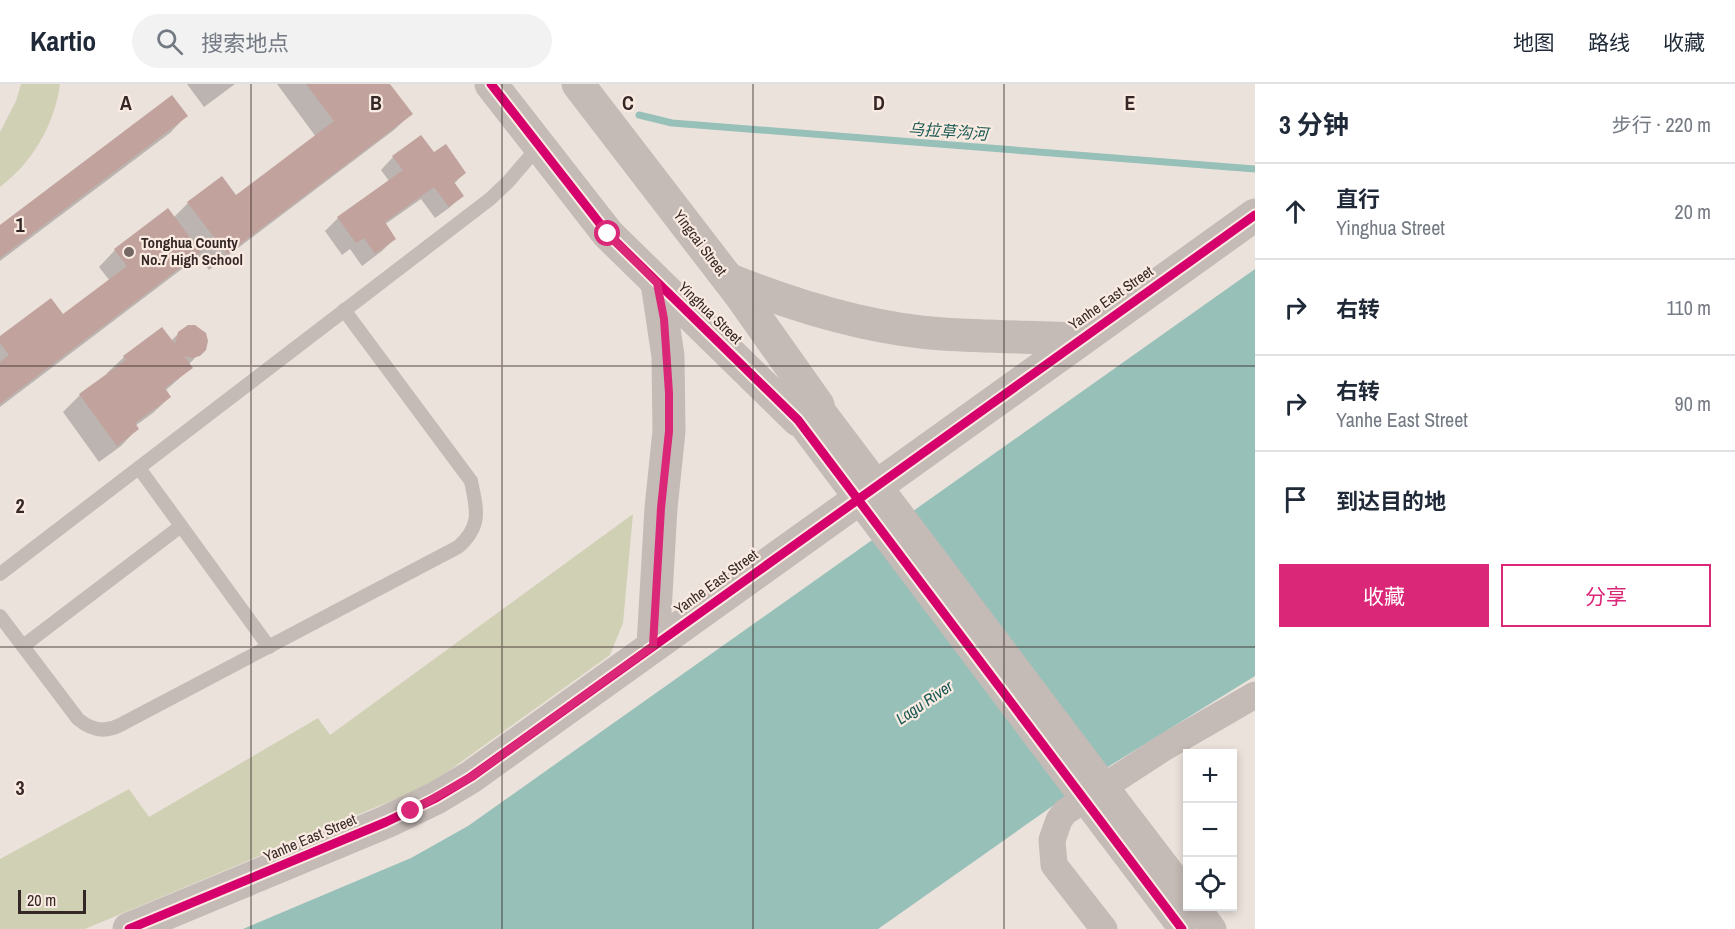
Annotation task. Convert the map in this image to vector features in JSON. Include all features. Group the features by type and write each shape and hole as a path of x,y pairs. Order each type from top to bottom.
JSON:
{"street":[{"name":"Yinghua Street","path":"491,84 608,234 657,283 808,413"},
{"name":"Yingcai Street","path":"578,84 728,279 808,413"},
{"name":"Yanhe East Street","path":"129,929 386,822 471,777 1255,215"},
{"path":"728,279 772,297 816,311 900,329 942,334 1080,339"},
{"path":"653,646 669,412 668,356 657,283"},
{"path":"808,413 1120,826 1182,929"},
{"path":"1104,929 1054,865 1052,840 1059,820 1065,812 1165,747 1255,695"},
{"path":"1120,826 1183,890"},
{"path":"1200,911 1213,929"}],"lane":[{"path":"0,574 490,199 525,165 539,146"},
{"path":"0,616 78,719 91,728 99,730 114,728 458,547 467,539 476,520 477,510 471,481 344,310"},
{"path":"139,468 269,647"},
{"path":"22,646 181,526"}],"green space":[{"path":"21,84 60,84 53,114 40,142 22,166 0,187 0,132 16,101"},
{"path":"633,514 623,623 610,655 429,785 85,929 0,929 0,859 129,789 149,817 318,718 330,735"}],"water":[{"name":"Lagu River","path":"1255,269 1255,676 1111,765 878,929 243,929 411,858 468,826"}],"building":[{"path":"306,84 390,84 413,114 227,254 187,202 222,176 236,195 334,121"},
{"path":"172,95 188,116 0,258 0,225"},
{"path":"421,135 434,152 446,144 466,173 454,182 464,196 449,207 434,187 385,222 396,239 375,254 364,238 356,243 337,217 403,170 392,156"},
{"path":"168,208 201,252 0,404 0,362 9,355 0,343 0,336 51,298 63,314 127,266 114,249"},
{"path":"188,325 195,325 206,333 208,341 206,350 200,356 192,358 184,356 193,368 165,388 171,397 135,423 139,429 117,446 79,394 126,360 123,356 162,327 175,344 178,332"}],"waterway":[{"name":"乌拉草沟河","path":"639,115 672,123 1255,169"}],"cycle path":[{"path":"491,84 608,234 798,420 1182,929"},
{"path":"129,929 386,822 436,798 471,777 1255,215"}],"place":[{"name":"Tonghua County No.7 High School","path":"129,252"}],"route":[{"path":"411,811 471,777 653,646 661,508 669,431 668,356 664,319 657,283 608,234"}]}
